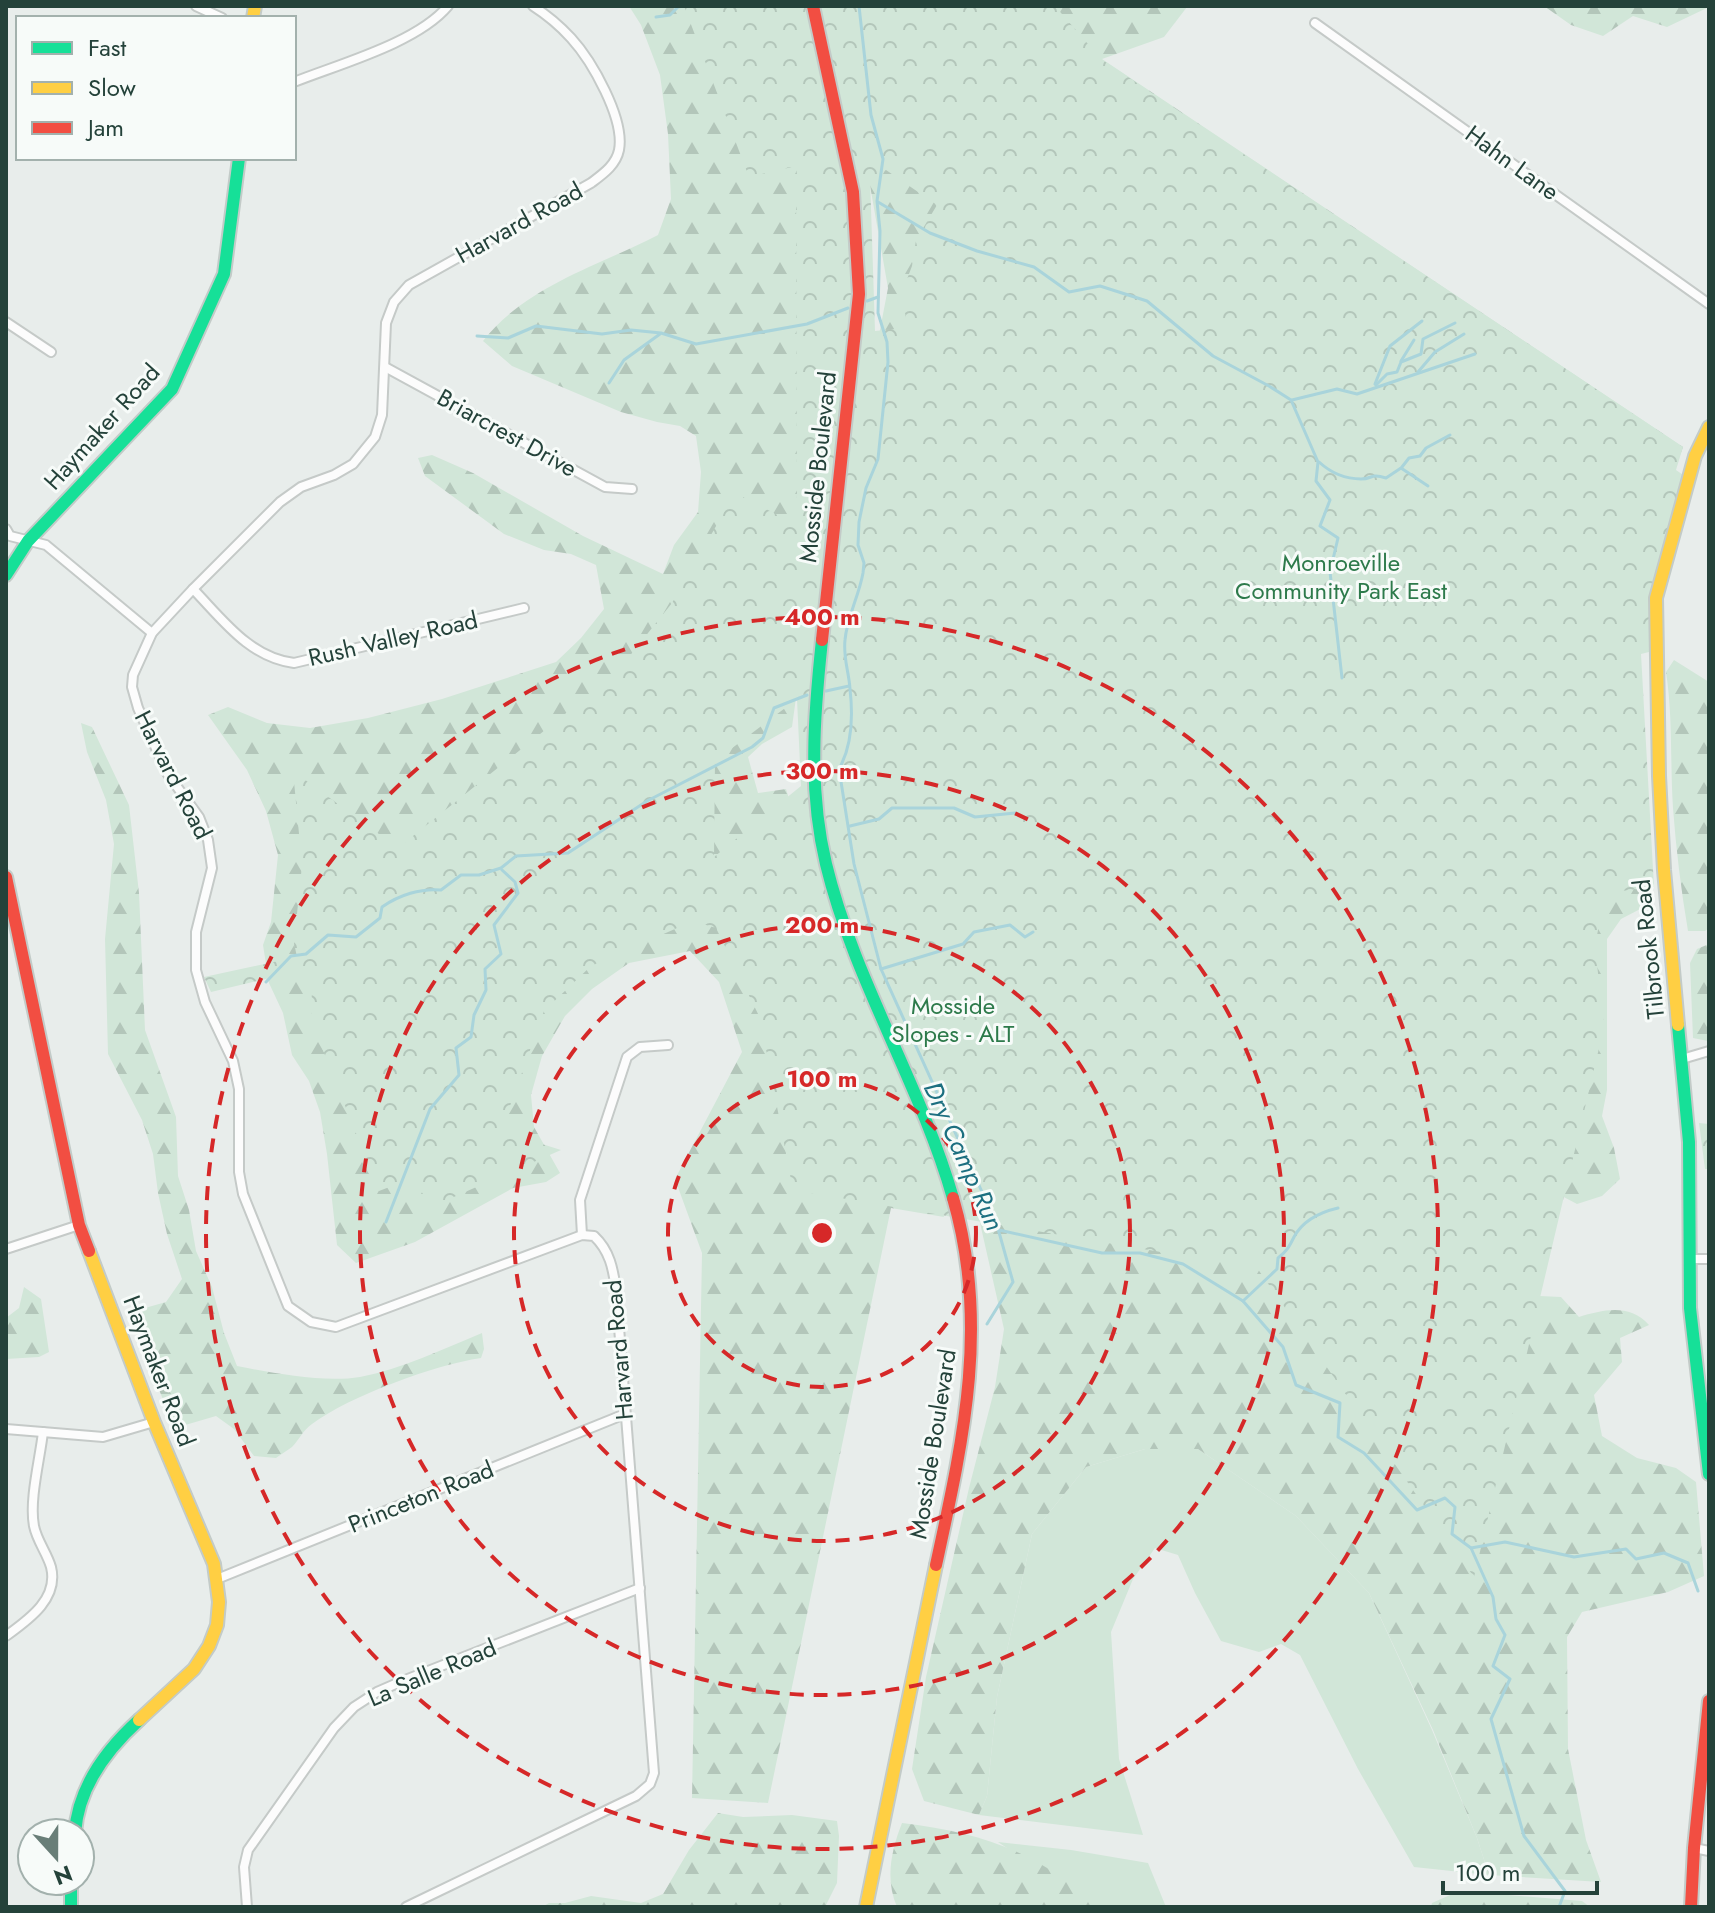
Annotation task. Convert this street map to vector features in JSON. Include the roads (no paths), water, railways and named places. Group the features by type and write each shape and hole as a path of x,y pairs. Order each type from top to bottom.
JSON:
{"main road":[{"name":"Mosside Boulevard","path":"813,6 853,192 859,294 813,723 813,789 821,844 841,918 938,1146 967,1252 972,1318 970,1381 947,1511 866,1907"},
{"name":"Haymaker Road","path":"6,575 28,541 172,389 224,274 239,160"},
{"name":"Tilbrook Road","path":"1709,427 1695,456 1656,598 1664,870 1689,1142 1690,1308 1709,1474"},
{"name":"Haymaker Road","path":"6,879 79,1225 154,1422 214,1564 219,1602 217,1625 209,1646 194,1669 119,1738 92,1774 76,1817"},
{"path":"1691,1907 1709,1701"}],"street":[{"path":"196,6 218,16"},
{"path":"296,81 403,39 424,27 448,6"},
{"name":"Harvard Road","path":"406,1907 636,1796 650,1784 655,1762 616,1289 611,1260 594,1236 582,1235 336,1327 311,1322 288,1306 243,1194 239,1172 239,1089 233,1061 205,1002 196,970 196,932 212,868 208,840 199,817 167,773 132,687 133,675 152,633 193,589 289,494 334,475 364,453 375,437 382,415 386,323 394,302 409,285 591,183 614,163 619,153 617,119 593,70 572,39 533,6"},
{"name":"Hahn Lane","path":"1315,23 1709,304"},
{"path":"6,322 51,352"},
{"name":"Briarcrest Drive","path":"385,367 605,487 632,489"},
{"path":"6,529 10,536 46,545 152,633"},
{"name":"Rush Valley Road","path":"193,589 249,646 270,658 294,663 524,608"},
{"path":"582,1235 580,1200 627,1057 640,1047 668,1045"},
{"path":"1682,1059 1709,1051"},
{"path":"6,1249 79,1225"},
{"path":"1691,1259 1709,1259"},
{"name":"Princeton Road","path":"217,1579 625,1414"},
{"path":"6,1429 103,1437 154,1422"},
{"path":"6,1636 32,1617 43,1604 52,1578 51,1566 34,1525 43,1432"},
{"name":"La Salle Road","path":"247,1907 244,1867 248,1850 334,1728 354,1707 400,1682 640,1588"},
{"path":"1694,1848 1709,1851"}],"waterway":[{"path":"656,17 670,15 683,6"},
{"name":"Dry Camp Run","path":"859,6 871,115 883,159 877,201 880,231 878,313 887,342 888,362 878,459 866,488 859,522 858,545 864,563 846,631 845,659 851,720 847,750 839,769 854,864 881,969 997,1225 1013,1282 987,1324"},
{"path":"878,202 930,233 977,251 1034,267 1069,292 1100,286 1147,301 1213,356 1291,400 1318,462 1316,481 1330,500 1320,526 1338,538 1330,572 1342,678"},
{"path":"867,301 878,297"},
{"path":"477,336 508,338 536,326 602,334 631,330 661,333 696,344 807,324 848,308"},
{"path":"1375,384 1390,346 1422,321"},
{"path":"1376,385 1387,374 1397,372 1401,362 1421,354 1423,339 1455,323"},
{"path":"609,383 624,360 660,334"},
{"path":"1418,372 1435,352 1464,334"},
{"path":"1401,361 1414,340"},
{"path":"1292,400 1337,389 1357,394 1475,354"},
{"path":"1402,467 1409,458 1420,456 1426,448 1450,435"},
{"path":"1319,462 1338,474 1355,479 1386,478 1401,468 1428,486"},
{"path":"826,691 849,686"},
{"path":"266,982 291,956 306,954 328,935 356,937 380,918 382,907 403,896 418,891 441,890 461,875 479,875 501,868 516,856 568,853 647,801 752,747 763,738 774,708 807,695"},
{"path":"850,826 879,819 892,808 954,808 975,817 1015,813"},
{"path":"386,1222 430,1109 459,1075 456,1048 471,1037 474,1015 486,990 485,969 501,954 494,925 518,893 515,882 502,870"},
{"path":"881,969 963,944 974,932 1010,925 1025,937 1033,932"},
{"path":"1243,1301 1277,1269 1278,1258 1307,1221 1338,1208"},
{"name":"Dry Camp Run","path":"999,1230 1102,1253 1140,1253 1183,1264 1243,1301 1283,1347 1296,1385 1340,1403 1338,1437 1364,1453 1417,1510 1445,1498 1455,1507 1452,1534 1471,1548 1493,1597 1496,1619 1505,1635 1493,1666 1510,1679 1491,1719 1524,1836 1565,1891 1559,1907"},
{"path":"1471,1548 1505,1542 1574,1557 1626,1549 1636,1559 1664,1553 1688,1563 1698,1591"}],"park label":[{"name":"Monroeville Community Park East","path":"1341,577"},
{"name":"Mosside Slopes - ALT","path":"953,1020"}]}
